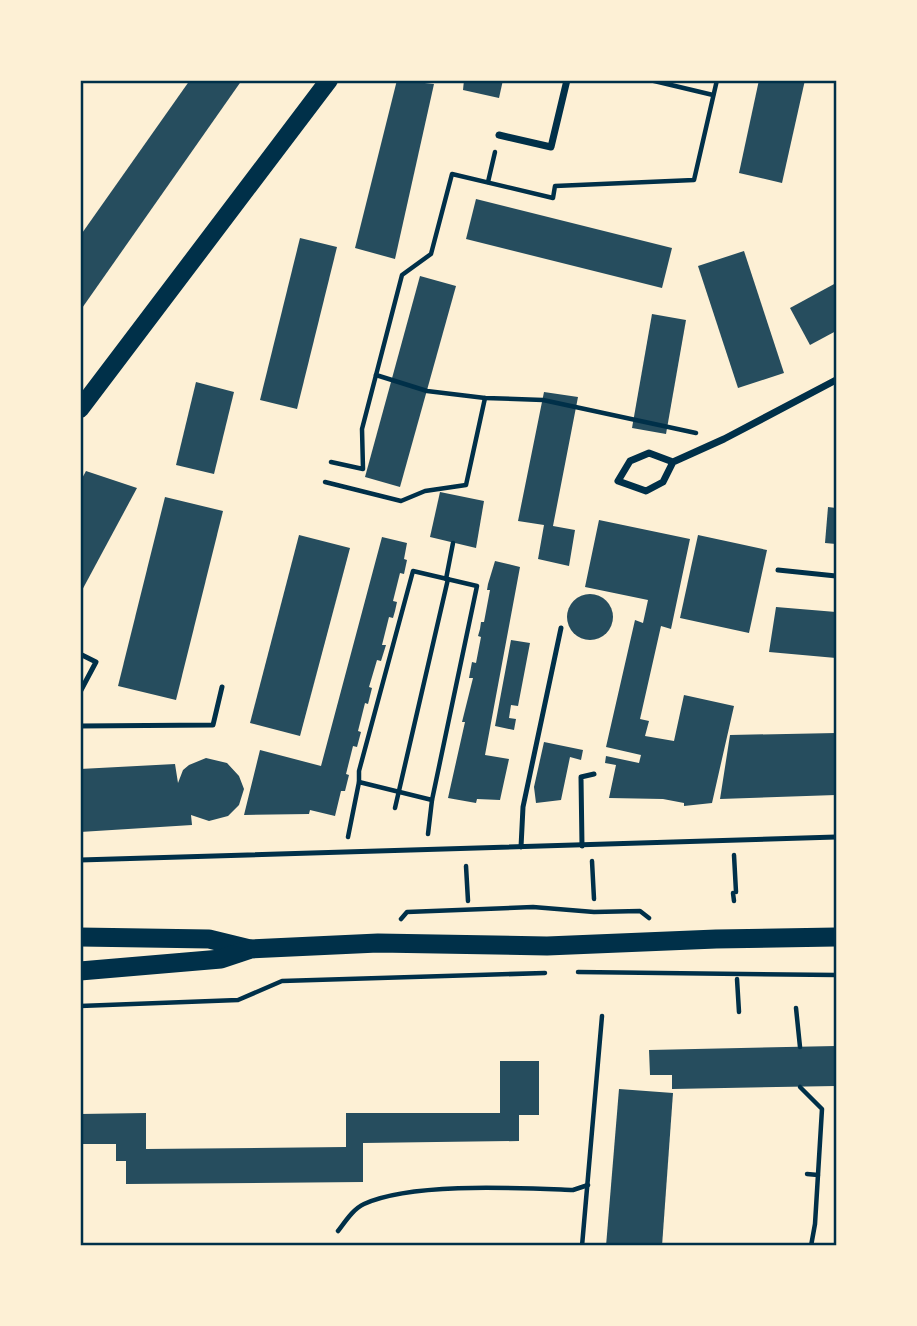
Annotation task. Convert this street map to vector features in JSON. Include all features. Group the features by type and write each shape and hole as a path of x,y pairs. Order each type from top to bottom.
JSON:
{"highway":[{"path":"80,937 209,939 251,950"},
{"path":"80,971 221,959 251,950 378,943 547,946 836,937"}],"main road":[{"path":"80,410 329,80"}],"street":[{"path":"499,135 551,147 567,80"},
{"path":"673,462 649,453 630,461 618,481 646,491 663,482 673,462 724,439 836,380"}],"lane":[{"path":"778,570 836,576"},
{"path":"521,847 523,807 561,628"},
{"path":"80,654 96,662 80,692"},
{"path":"80,726 213,725 222,687"},
{"path":"582,846 581,777 594,774"},
{"path":"80,860 836,836"}],"path":[{"path":"650,80 713,94"},
{"path":"331,462 363,469 362,429 402,275 431,254 452,174 553,198 555,186 694,180 717,80"},
{"path":"488,182 499,135"},
{"path":"376,375 427,391 577,405 724,439"},
{"path":"325,482 401,501 425,491 466,485 485,398"},
{"path":"395,808 453,543"},
{"path":"348,852 348,835 359,771 413,571 477,586 432,803 427,849"},
{"path":"359,782 432,803"},
{"path":"466,847 468,901"},
{"path":"592,860 594,899"},
{"path":"733,893 734,901"},
{"path":"378,943 407,912 533,907 594,912 640,911 675,941"},
{"path":"80,1006 238,1000 282,981 554,972"},
{"path":"568,972 836,975"},
{"path":"737,979 739,1013"},
{"path":"796,1008 800,1047"},
{"path":"582,1245 602,1016"},
{"path":"800,1087 822,1109 815,1224 811,1245"},
{"path":"807,1174 818,1175"},
{"path":"338,1231 364,1204 401,1195 466,1189 573,1190 588,1185"}],"building":[{"path":"190,80 242,80 80,311 80,236"},
{"path":"397,80 434,84 395,259 355,248"},
{"path":"464,80 503,80 499,98 463,90"},
{"path":"759,80 805,80 782,183 739,173"},
{"path":"476,199 672,248 662,288 466,239"},
{"path":"300,238 337,247 297,409 260,400"},
{"path":"744,251 784,373 738,388 698,266"},
{"path":"420,276 456,286 400,487 365,477"},
{"path":"836,283 836,331 810,345 790,308"},
{"path":"652,314 686,320 666,434 632,428"},
{"path":"196,382 234,392 214,474 176,465"},
{"path":"544,392 578,397 553,526 575,530 569,566 538,559 544,525 518,521"},
{"path":"86,471 137,488 80,594 80,482"},
{"path":"440,492 484,501 476,548 430,537"},
{"path":"165,497 223,511 176,700 118,686"},
{"path":"828,507 836,508 836,544 825,543"},
{"path":"599,520 690,539 671,629 661,626 640,719 649,721 645,736 674,741 684,695 734,706 712,803 684,806 684,803 663,799 609,798 616,765 605,763 606,756 639,763 641,755 606,747 635,620 643,623 648,600 585,587"},
{"path":"299,535 350,548 300,736 250,723"},
{"path":"698,535 767,550 749,633 680,618"},
{"path":"382,537 407,543 404,559 407,560 404,574 400,573 393,601 397,602 395,611 393,618 389,617 382,645 386,645 381,661 377,660 369,687 372,688 368,704 365,703 358,731 361,732 357,747 353,746 345,791 341,791 335,816 310,810 309,814 244,815 260,750 321,766"},
{"path":"495,561 520,567 485,755 509,759 500,800 477,799 476,803 448,798 473,678 469,678 472,662 476,663 481,637 478,636 481,622 484,622 490,590 487,590 488,584"},
{"path":"590,594 606,601 613,617 606,633 590,640 574,633 567,617 574,601"},
{"path":"776,607 836,612 836,658 769,652"},
{"path":"511,640 530,643 518,706 511,705 509,718 516,719 514,730 495,726"},
{"path":"836,733 836,795 720,799 730,735"},
{"path":"544,742 583,750 581,760 570,757 561,800 536,803 534,787"},
{"path":"206,758 227,763 239,776 244,789 239,805 228,816 209,821 191,815 192,825 80,832 80,769 175,764 178,783 183,770"},
{"path":"836,1046 836,1086 672,1089 672,1075 650,1075 649,1050"},
{"path":"500,1061 539,1061 539,1115 519,1115 519,1141 363,1143 363,1182 126,1184 126,1161 116,1161 116,1144 80,1144 80,1114 146,1113 146,1149 346,1147 346,1113 500,1113"},
{"path":"619,1089 673,1093 662,1246 606,1246"}]}
